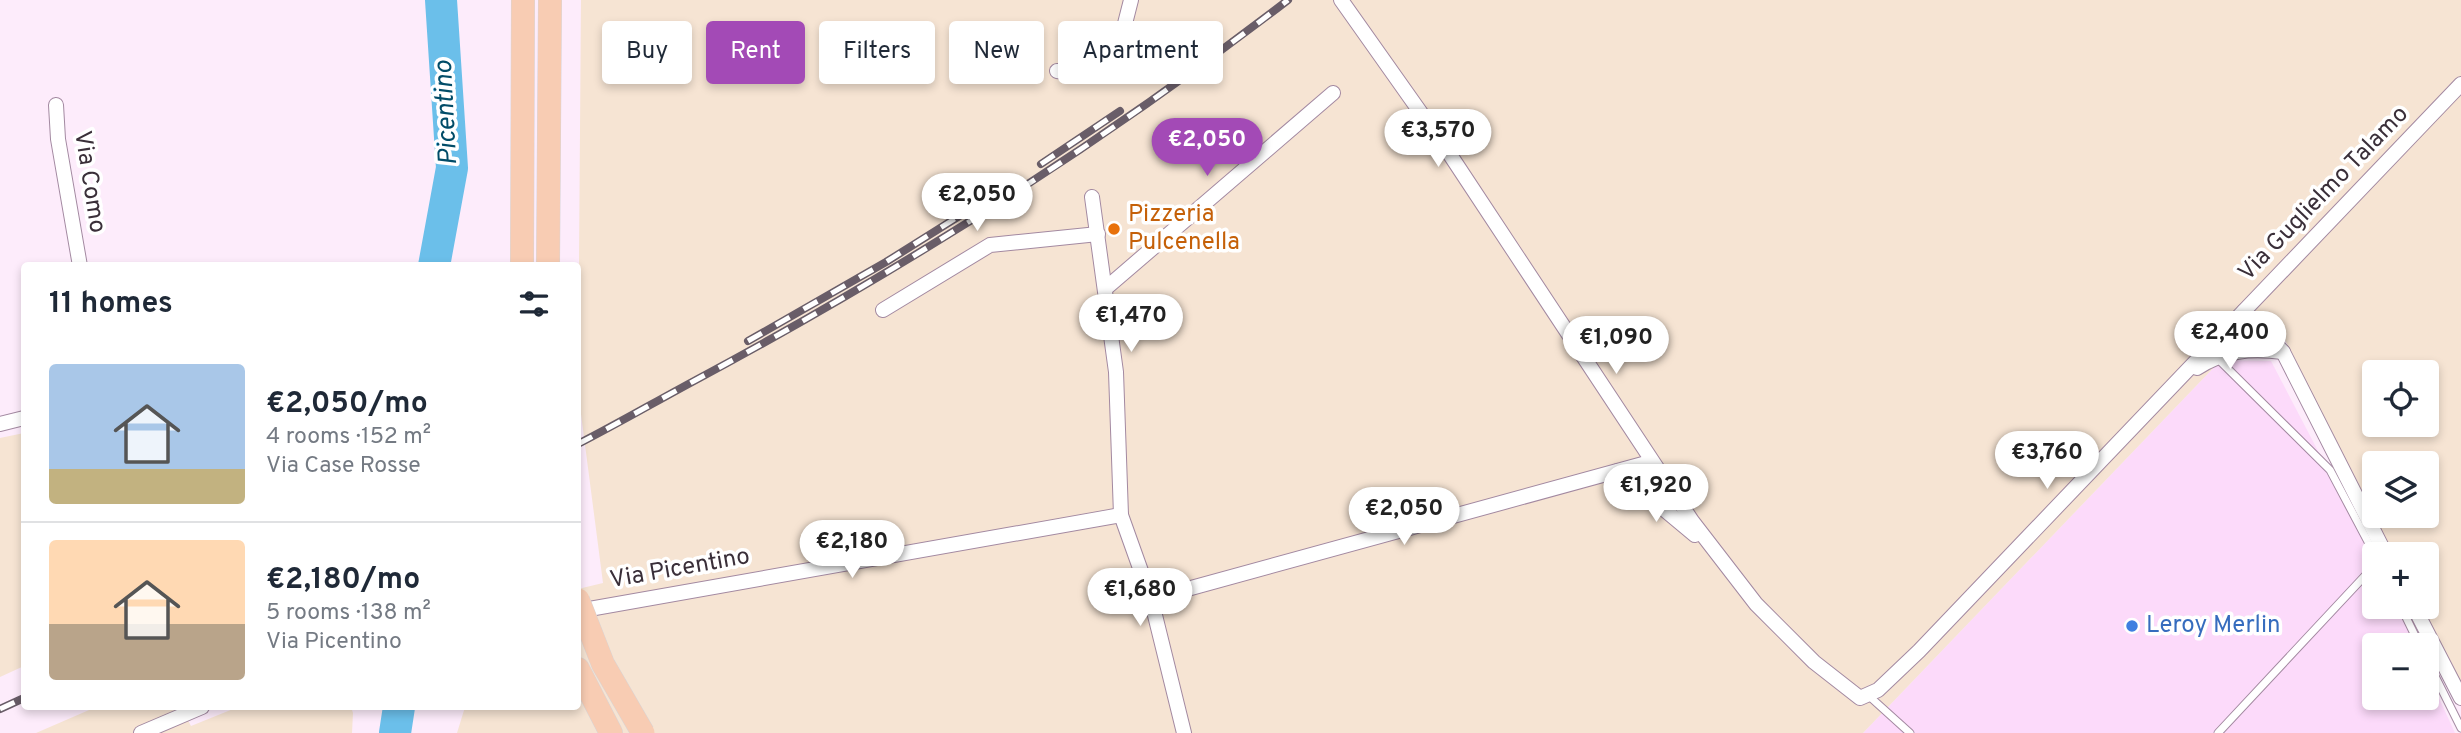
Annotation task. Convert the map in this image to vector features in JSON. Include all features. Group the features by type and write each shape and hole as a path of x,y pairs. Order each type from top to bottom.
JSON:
{"highway":[{"path":"522,262 523,0"},
{"path":"548,262 550,0"},
{"path":"581,608 603,664 643,733"},
{"path":"581,675 611,733"}],"street":[{"path":"1057,71 1092,76 1108,73 1116,59 1131,0"},
{"path":"1341,0 1437,136 1650,462 1715,551 1756,604 1815,662 1853,694 1860,698 1870,696"},
{"name":"Via Guglielmo Talamo","path":"1870,696 1919,651 2175,383 2212,352 2244,311 2461,84"},
{"path":"1105,289 1332,93"},
{"name":"Via Como","path":"56,105 58,139 79,262"},
{"path":"1092,197 1116,372 1121,515 1151,599 1184,733"},
{"path":"883,310 990,245 1098,234"},
{"path":"2244,311 2283,352 2379,542"},
{"path":"2212,352 2283,352"},
{"path":"0,424 21,419"},
{"path":"1151,599 1650,462"},
{"path":"1618,471 1715,551"},
{"name":"Via Picentino","path":"581,610 1121,515"},
{"path":"2420,619 2461,698"},
{"path":"141,733 195,710"}],"lane":[{"path":"2212,352 2330,470 2368,542"},
{"path":"2218,733 2362,579"},
{"path":"2439,684 2461,728"},
{"path":"1870,696 1910,733"}],"shaded area":[{"path":"581,0 2461,0 2461,690 2439,645 2439,633 2433,633 2426,619 2439,619 2439,542 2386,542 2379,528 2439,528 2439,451 2362,451 2362,493 2273,316 2221,360 1863,733 457,733 464,710 581,710 581,588 603,583 581,414"},
{"name":"Leroy Merlin","path":"2221,360 2271,361 2366,542 2362,542 2362,619 2403,619 2409,633 2362,633 2362,710 2439,710 2439,698 2455,733 1863,733"},
{"path":"21,434 21,667 0,677 0,438"},
{"path":"89,710 183,710 191,726 231,710 352,710 353,713 352,733 36,733"}],"waterway":[{"name":"Picentino","path":"435,262 452,168 441,0"},
{"name":"Picentino","path":"395,733 399,710"}],"railway":[{"path":"581,442 849,295 999,203 1145,105 1288,0"},
{"path":"1041,164 1120,111"},
{"path":"748,341 886,262 1012,183"},
{"path":"0,709 21,699"}],"place":[{"name":"Pizzeria Pulcenella","path":"1114,229"},
{"name":"Leroy Merlin","path":"2132,626"}]}
